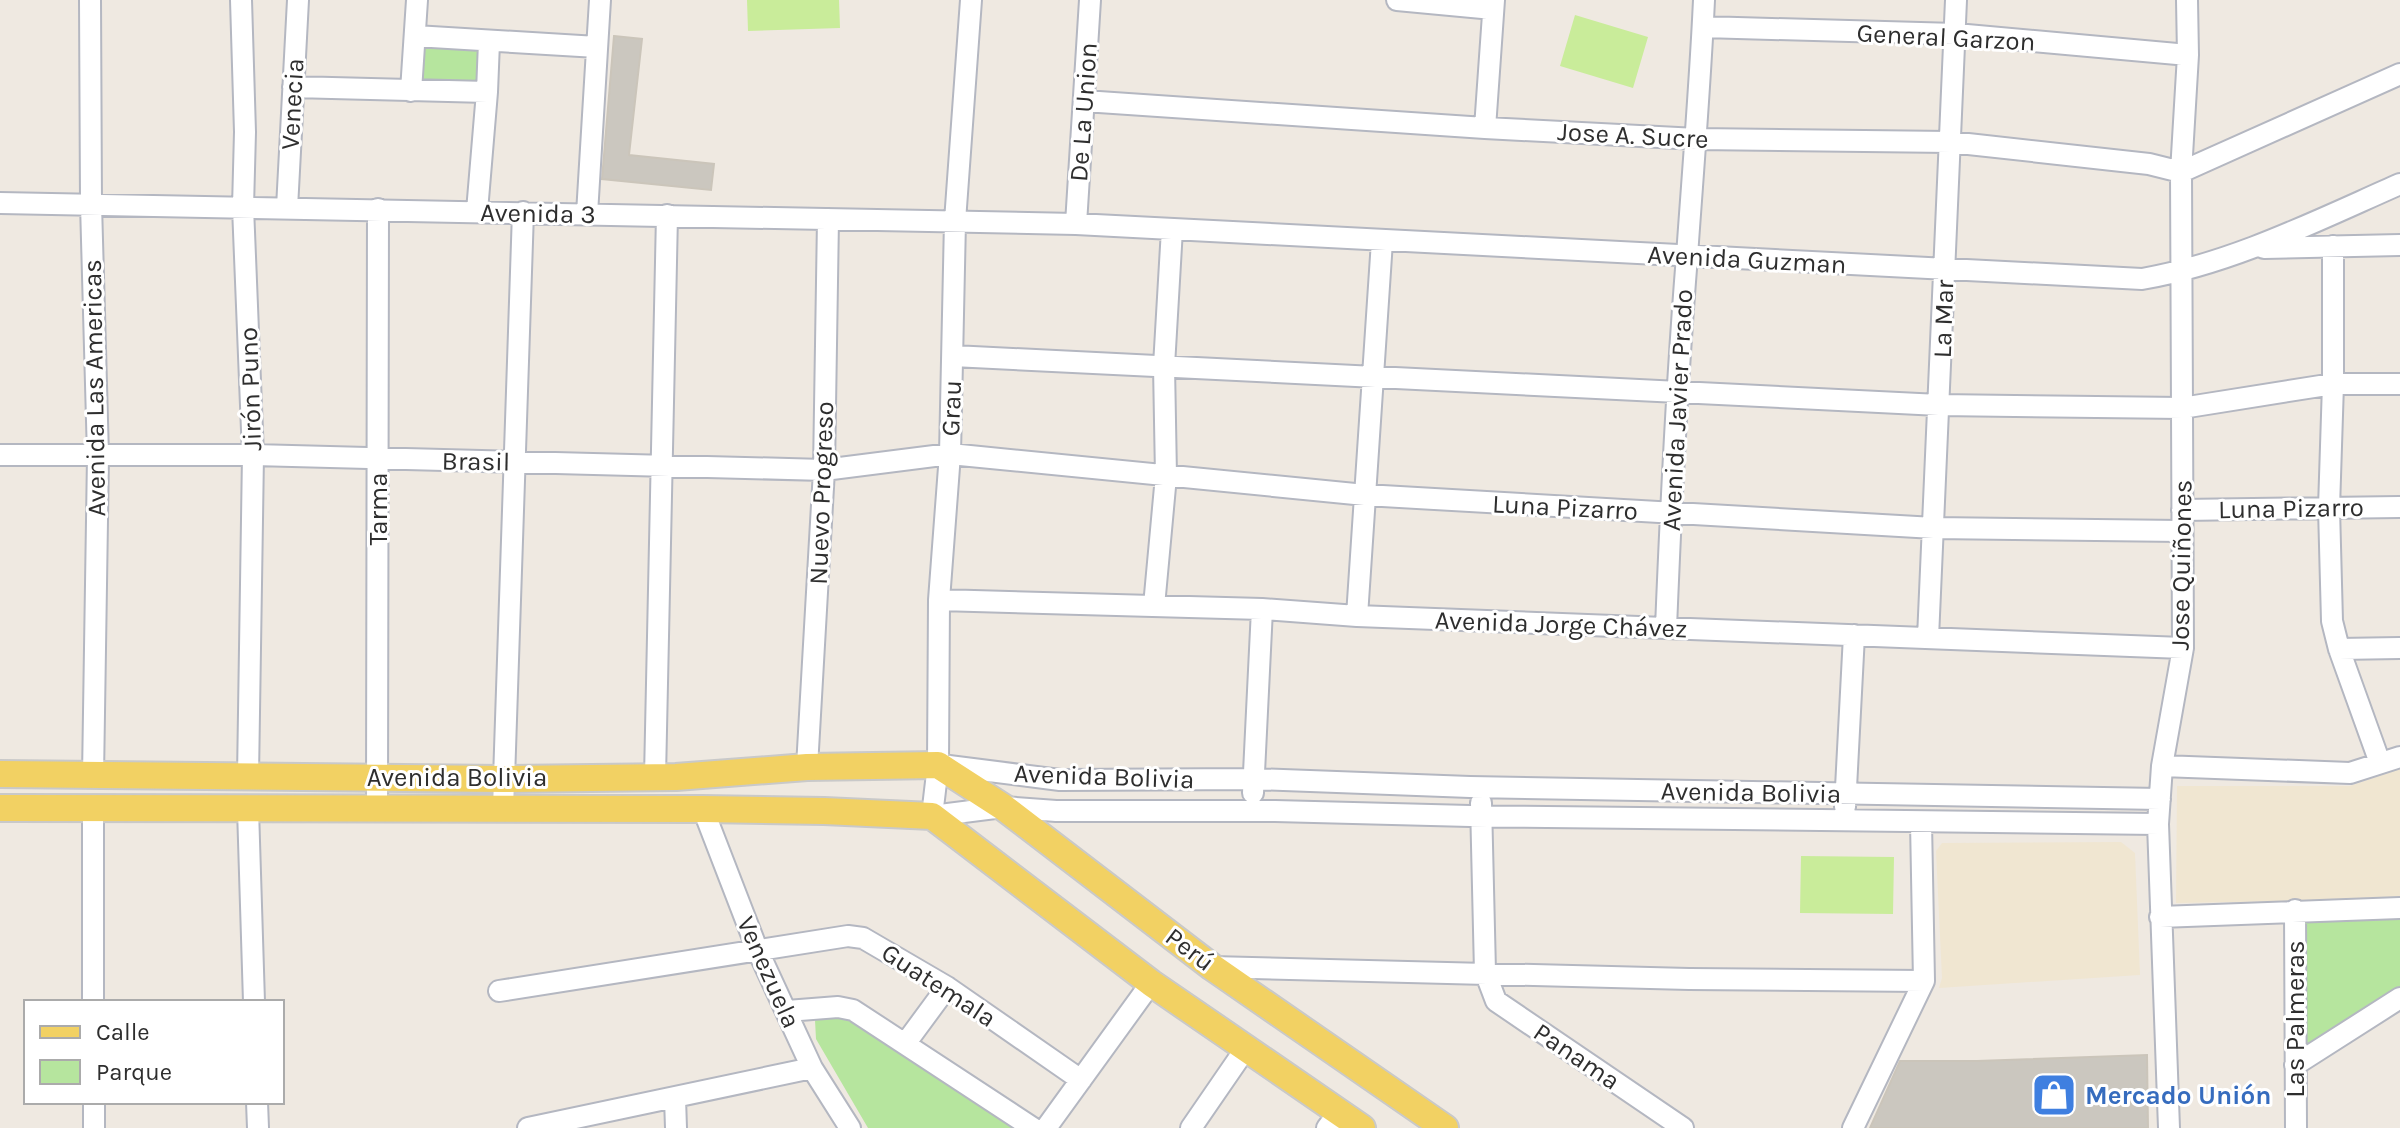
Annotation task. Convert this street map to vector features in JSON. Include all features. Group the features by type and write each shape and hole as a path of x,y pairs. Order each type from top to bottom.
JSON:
{"main road":[{"name":"Avenida Bolivia","path":"0,774 504,779 655,777 807,767 938,765"},
{"name":"Perú","path":"938,765 1003,807 1212,967 1445,1128"},
{"name":"Avenida Bolivia","path":"0,808 703,809 932,816"},
{"name":"Perú","path":"932,816 1151,983 1246,1048 1333,1120 1362,1128"}],"street":[{"name":"Avenida Las Americas","path":"90,0 91,204 98,456 93,777"},
{"name":"Jirón Puno","path":"241,0 245,132 243,207 253,455 248,777"},
{"name":"Venecia","path":"287,208 298,0"},
{"path":"411,91 417,0"},
{"path":"587,214 600,0"},
{"name":"Grau","path":"932,816 938,765 939,600 950,454 955,221 971,0"},
{"name":"De La Union","path":"1076,224 1090,0"},
{"path":"1397,0 1493,4 1485,128"},
{"name":"Avenida Javier Prado","path":"1666,628 1704,0"},
{"name":"La Mar","path":"1928,638 1956,0"},
{"name":"Jose Quiñones","path":"2169,1128 2158,824 2162,766 2183,648 2181,172 2188,55 2187,0"},
{"name":"General Garzon","path":"1703,27 1956,34 2188,55"},
{"path":"415,36 597,47"},
{"path":"477,211 489,42"},
{"path":"2181,172 2400,74"},
{"path":"293,87 487,92"},
{"name":"Jose A. Sucre","path":"1084,101 1697,139 1950,142 2149,164 2181,172"},
{"name":"Avenida Guzman","path":"1076,224 2142,279 2182,271 2255,248 2400,184"},
{"name":"Avenida 3","path":"0,203 1076,224"},
{"name":"Tarma","path":"377,809 378,209"},
{"path":"503,809 523,212"},
{"path":"655,777 667,215"},
{"name":"Nuevo Progreso","path":"807,767 824,470 828,219"},
{"path":"1154,606 1166,476 1164,366 1172,229"},
{"path":"1357,616 1382,241"},
{"path":"2255,248 2400,245"},
{"path":"2162,766 2350,773 2390,760 2339,649 2332,621 2329,508 2333,246"},
{"path":"953,356 1939,405 2182,408 2333,384 2400,384"},
{"name":"Brasil","path":"0,455 253,455 824,470 950,454"},
{"name":"Luna Pizarro","path":"950,454 1365,495 1934,528 2181,531"},
{"name":"Luna Pizarro","path":"2182,510 2400,507"},
{"name":"Avenida Jorge Chávez","path":"939,600 1262,609 1357,616 2183,648"},
{"path":"1253,811 1262,609"},
{"path":"1845,821 1854,635"},
{"path":"2339,649 2400,648"},
{"name":"Avenida Bolivia","path":"938,765 1060,780 1254,779 1481,787 2160,799"},
{"path":"1481,787 1485,972"},
{"name":"Avenida Bolivia","path":"932,816 1003,807 1056,811 2158,824"},
{"path":"93,809 93,1000"},
{"path":"248,809 254,1000"},
{"name":"Venezuela","path":"703,809 757,949 812,1068 850,1128"},
{"path":"1853,1128 1924,981 1921,822"},
{"path":"2160,917 2400,908"},
{"name":"Las Palmeras","path":"2295,910 2296,1128"},
{"name":"Guatemala","path":"499,991 757,949 848,936 863,938 947,987 1081,1080"},
{"path":"1212,967 1689,979 1924,981"},
{"name":"Panama","path":"1485,972 1496,1001 1683,1128"},
{"path":"1046,1128 1151,983"},
{"path":"905,1044 947,987"},
{"path":"2295,1065 2400,998"},
{"path":"787,1011 846,1008 1033,1128"},
{"path":"1191,1128 1246,1048"},
{"path":"531,1128 812,1068"},
{"path":"675,1098 676,1128"},
{"path":"94,1104 94,1128"},
{"path":"257,1104 258,1128"}],"shaded area":[{"path":"2400,769 2400,899 2176,903 2177,786 2350,786"},
{"path":"2121,842 2135,853 2140,975 1939,988 1942,978 1936,851 1942,843"}],"green space":[{"path":"747,0 839,0 840,28 748,31"},
{"path":"1575,15 1648,37 1633,88 1560,66"},
{"path":"424,43 487,45 485,85 422,83"},
{"path":"1801,856 1894,857 1893,914 1800,913"},
{"path":"2400,915 2400,988 2302,1052 2302,919"},
{"path":"855,1013 1023,1128 868,1128 816,1039 815,1020 821,1015"}],"building":[{"path":"614,36 642,39 629,155 714,164 711,190 602,179"},
{"name":"Mercado Unión","path":"2147,1055 2148,1128 1870,1128 1900,1061"}],"place":[{"name":"Mercado Unión","path":"2054,1095"}]}
